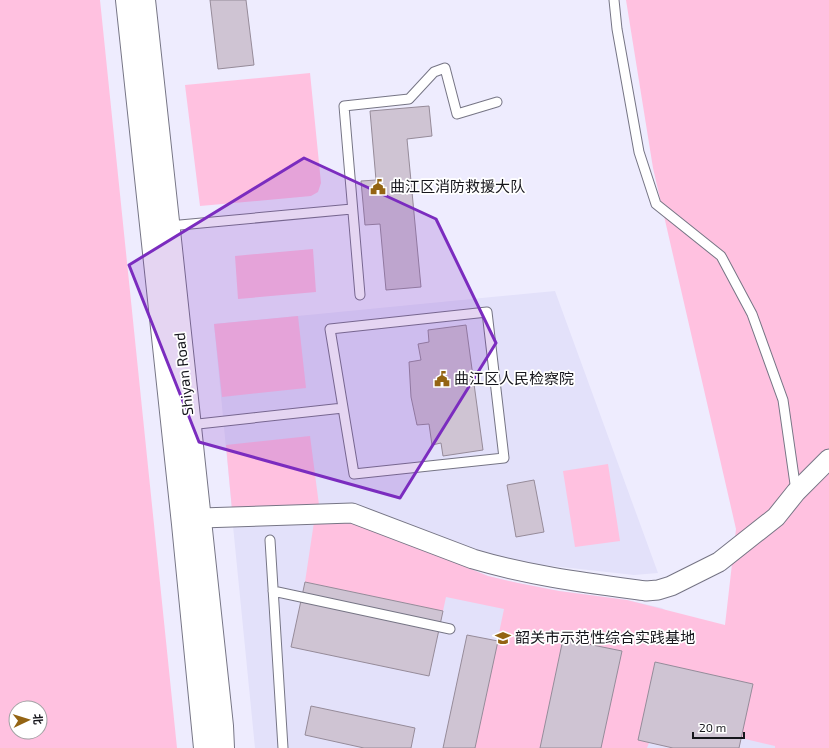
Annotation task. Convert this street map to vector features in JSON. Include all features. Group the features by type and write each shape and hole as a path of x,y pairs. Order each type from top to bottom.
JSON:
{"main road":[{"name":"Shiyan Road","path":"127,0 160,227"},
{"name":"Shiyan Road","path":"144,0 160,227 181,425 205,748"},
{"name":"Shiyan Road","path":"181,425 201,518 222,726 222,748"}],"street":[{"path":"201,518 352,513 473,559 493,565 562,580 646,591 658,590 671,586 719,562 776,517 796,492 829,459"}],"lane":[{"path":"614,0 617,29 639,152 656,204 721,256 752,314 783,400 796,492"},
{"path":"360,295 344,106 409,99 434,72 444,68 457,114 497,102"},
{"path":"160,227 352,208"},
{"path":"487,312 504,458 354,474 343,408 330,329 487,312"},
{"path":"181,425 343,408"},
{"path":"270,540 283,748"},
{"path":"273,590 450,629"}],"highlighted area":[{"path":"304,158 436,219 496,343 400,498 199,442 129,265"}],"shaded area":[{"path":"0,0 100,0 177,748 0,748"},
{"path":"626,0 829,0 829,748 775,748 775,746 741,738 753,684 655,662 638,740 649,743 647,748 601,748 622,651 563,639 540,748 475,748 504,609 446,597 443,611 305,582 314,522 343,520 358,523 488,576 559,591 627,600 725,625 736,529 653,168"},
{"path":"310,73 321,183 318,192 311,196 200,206 185,85"},
{"path":"313,249 316,292 238,299 235,256"},
{"path":"555,291 658,573 634,575 525,563 475,550 361,507 232,510 214,324"},
{"path":"298,316 306,388 222,397 214,324"},
{"path":"310,436 319,505 232,510 226,445"},
{"path":"608,464 620,541 575,547 563,471"},
{"name":"韶关市示范性综合实践基地","path":"343,520 358,523 488,576 559,591 627,600 662,608 792,693 775,748 255,748 233,526"}],"building":[{"path":"210,0 246,0 254,65 218,69"},
{"path":"429,106 432,136 407,139 421,287 386,290 380,224 365,225 361,181 376,180 370,111"},
{"name":"曲江区人民检察院","path":"466,325 483,450 443,456 441,443 432,445 429,424 417,425 411,397 409,362 421,360 418,344 429,342 428,330"},
{"path":"534,480 544,532 516,537 507,485"},
{"path":"305,582 443,611 429,676 291,647"},
{"path":"467,635 498,641 475,748 443,748"},
{"path":"563,639 622,651 601,748 540,748"},
{"path":"655,662 753,684 739,748 673,748 638,740"},
{"path":"311,706 415,728 411,748 364,748 305,735"}],"place":[{"name":"曲江区消防救援大队","path":"378,187"},
{"name":"曲江区人民检察院","path":"442,379"},
{"name":"韶关市示范性综合实践基地","path":"503,638"}]}
